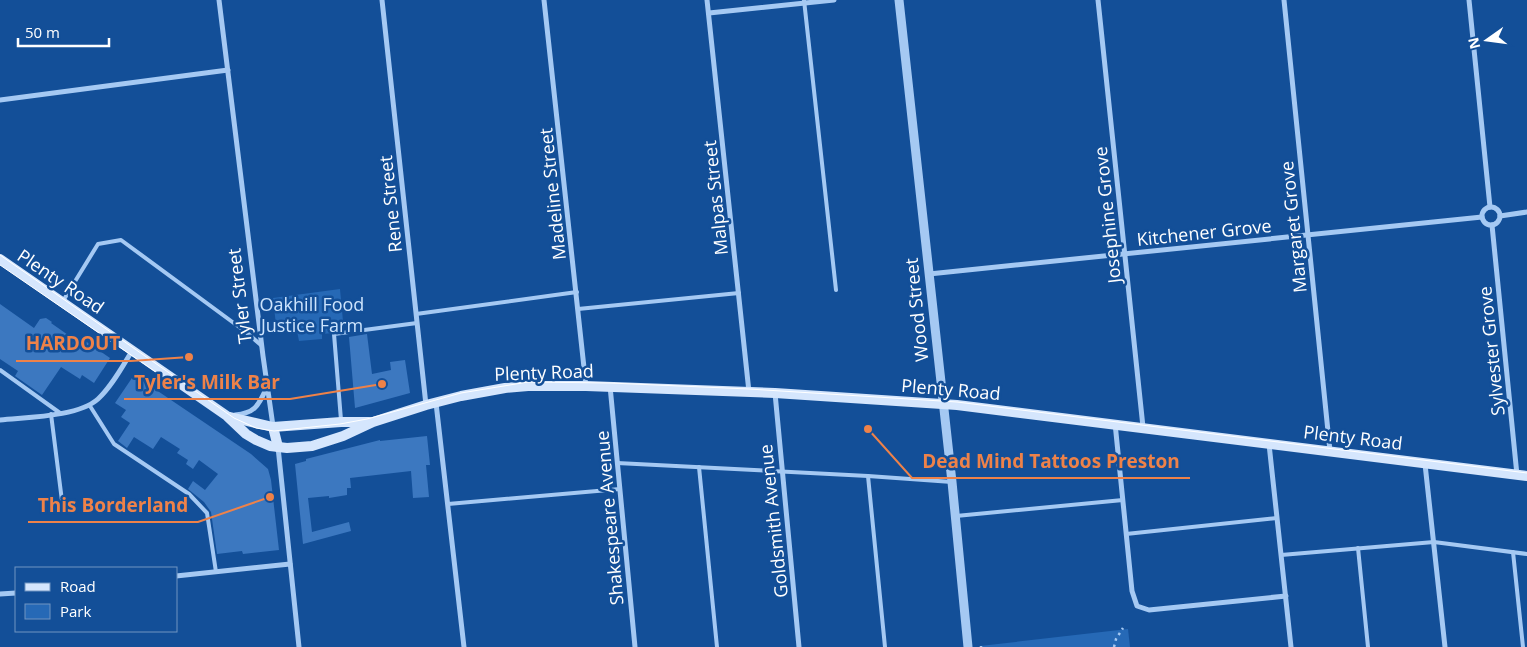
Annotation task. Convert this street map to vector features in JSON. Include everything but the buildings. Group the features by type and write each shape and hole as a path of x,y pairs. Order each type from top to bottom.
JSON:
{"main road":[{"name":"Plenty Road","path":"0,259 227,416 252,438 266,445 278,448 312,446 343,436 372,422 431,404 505,388 536,385 610,386 775,393 943,404 1115,423 1522,475"},
{"name":"Plenty Road","path":"227,416 273,427 341,422 372,422"},
{"name":"Tyler Street","path":"273,427 278,448"}],"street":[{"name":"Tyler Street","path":"219,0 273,427"},
{"name":"Rene Street","path":"382,0 416,314 448,504 464,647"},
{"name":"Madeline Street","path":"544,0 586,386"},
{"name":"Malpas Street","path":"707,0 749,392"},
{"path":"708,13 834,0"},
{"name":"Wood Street","path":"899,0 952,482 968,647"},
{"name":"Josephine Grove","path":"1098,0 1143,427"},
{"name":"Margaret Grove","path":"1284,0 1330,451"},
{"path":"1469,0 1490,207"},
{"path":"0,100 228,70"},
{"path":"1490,207 1498,210 1500,216 1499,221 1492,225 1487,224 1482,217 1485,210 1490,207"},
{"path":"1500,216 1527,212"},
{"name":"Kitchener Grove","path":"929,274 1482,217"},
{"name":"Sylvester Grove","path":"1492,225 1522,475"},
{"path":"0,420 60,413 90,406 103,394 132,351"},
{"name":"Shakespeare Avenue","path":"610,386 635,647"},
{"path":"227,416 244,414 251,411 259,404 267,388"},
{"name":"Goldsmith Avenue","path":"775,393 800,647"},
{"path":"1115,423 1132,591 1137,606 1149,610 1286,596"},
{"path":"1268,443 1291,647"},
{"name":"Tyler Street","path":"278,448 299,647"},
{"path":"1424,463 1444,647"},
{"path":"178,576 290,564"},
{"path":"0,594 15,592"}],"lane":[{"path":"804,2 836,290"},
{"path":"62,301 98,244 121,240 246,332 262,346"},
{"path":"416,314 576,292"},
{"path":"578,309 739,293"},
{"path":"341,422 334,334 418,323"},
{"path":"0,370 60,413"},
{"path":"90,406 114,444 189,494 207,513 216,572"},
{"path":"51,414 62,500"},
{"path":"617,463 952,482"},
{"path":"699,467 718,647"},
{"path":"868,476 885,647"},
{"path":"448,504 620,488"},
{"path":"955,516 1123,500"},
{"path":"1126,534 1277,518"},
{"path":"1281,555 1434,542 1527,554"},
{"path":"1358,548 1368,647"},
{"path":"1513,552 1523,647"}],"path":[{"path":"1115,646 1116,639 1123,628"}],"green space":[{"name":"Oakhill Food Justice Farm","path":"340,289 344,332 322,334 322,339 299,341 297,331 277,334 273,298"},
{"path":"1128,629 1130,647 980,647 980,646"}],"tram line":[{"path":"0,255 234,418 256,428 274,431 340,424 367,419 461,393 528,382 610,383 749,389 957,402 1527,473"},
{"path":"0,265 166,379"}],"place":[{"name":"HARDOUT","path":"189,357"},
{"name":"Tyler's Milk Bar","path":"382,384"},
{"name":"Dead Mind Tattoos Preston","path":"868,429"},
{"name":"This Borderland","path":"270,497"}]}
